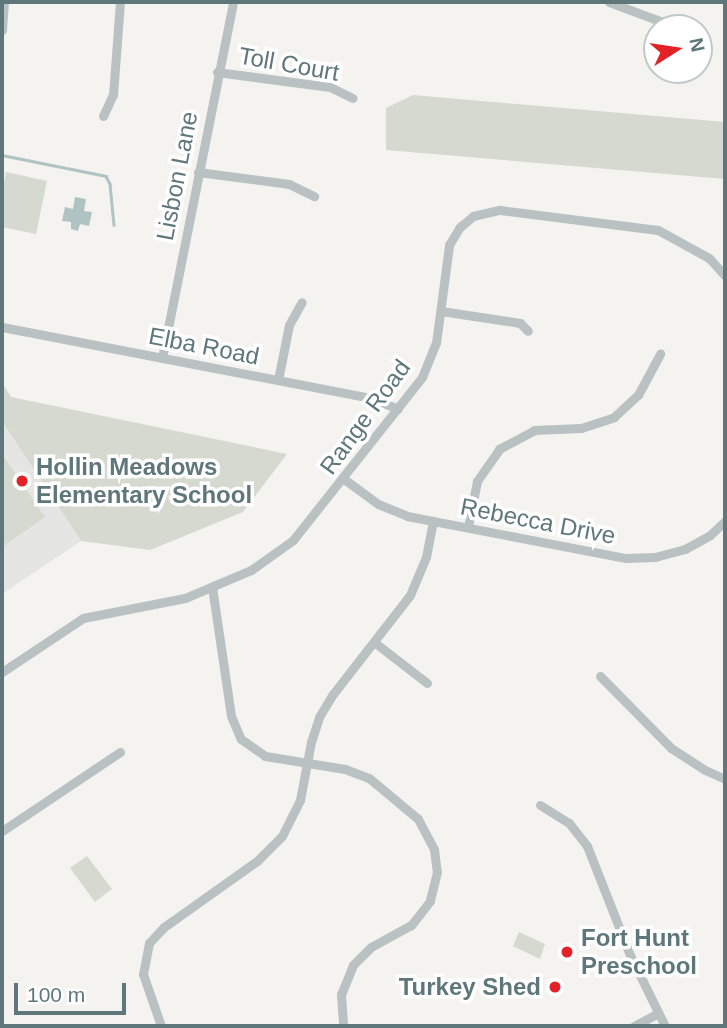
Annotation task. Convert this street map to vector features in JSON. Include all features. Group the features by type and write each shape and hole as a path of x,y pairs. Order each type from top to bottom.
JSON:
{"street":[{"path":"2,30 4,2"},
{"path":"103,116 113,95 120,2"},
{"name":"Lisbon Lane","path":"162,358 233,2"},
{"path":"609,2 643,15"},
{"name":"Toll Court","path":"217,72 330,87 354,98"},
{"path":"198,172 289,184 314,196"},
{"name":"Range Road","path":"2,672 89,615 169,603 251,570 282,550 344,479 416,386 430,359 441,311 451,242 468,219 493,210 664,232 709,258 725,276"},
{"path":"278,380 289,325 302,302"},
{"path":"441,311 520,323 528,331"},
{"name":"Elba Road","path":"2,327 370,398 398,409"},
{"path":"468,527 477,481 499,449 534,430 581,428 614,417 638,395 660,354"},
{"name":"Rebecca Drive","path":"344,479 387,509 433,521 640,558 685,550 710,536 725,521"},
{"path":"161,1026 144,974 149,943 173,919 257,861 276,844 297,809 313,734 324,708 415,586 433,521"},
{"path":"212,587 231,716 237,734 257,753 357,773 375,781 418,820 426,831 436,856 435,888 422,914 405,929 371,947 349,972 340,1001 343,1026"},
{"path":"374,642 427,683"},
{"path":"600,676 671,748 705,770 725,779"},
{"path":"2,831 120,752"},
{"path":"540,805 569,823 587,846 630,955 665,1026"},
{"path":"634,1026 658,1013"}],"shaded area":[{"path":"413,95 725,122 725,179 386,150 386,108"},
{"path":"6,172 47,181 36,234 2,227 2,194"},
{"path":"75,197 86,199 84,211 92,212 89,226 80,224 78,231 71,229 71,222 62,221 65,207 73,209"},
{"path":"2,383 11,397 287,454 243,512 150,550 81,541 2,421"},
{"name":"Hollin Meadows Elementary School","path":"2,421 81,541 2,594"},
{"path":"2,454 45,517 2,547"},
{"path":"87,856 112,889 95,902 70,868"},
{"path":"519,932 545,944 540,959 513,946"}],"waterway":[{"path":"2,155 106,176 110,184 114,225"}],"place":[{"name":"Hollin Meadows Elementary School","path":"22,481"},
{"name":"Fort Hunt Preschool","path":"567,952"},
{"name":"Turkey Shed","path":"555,987"}]}
